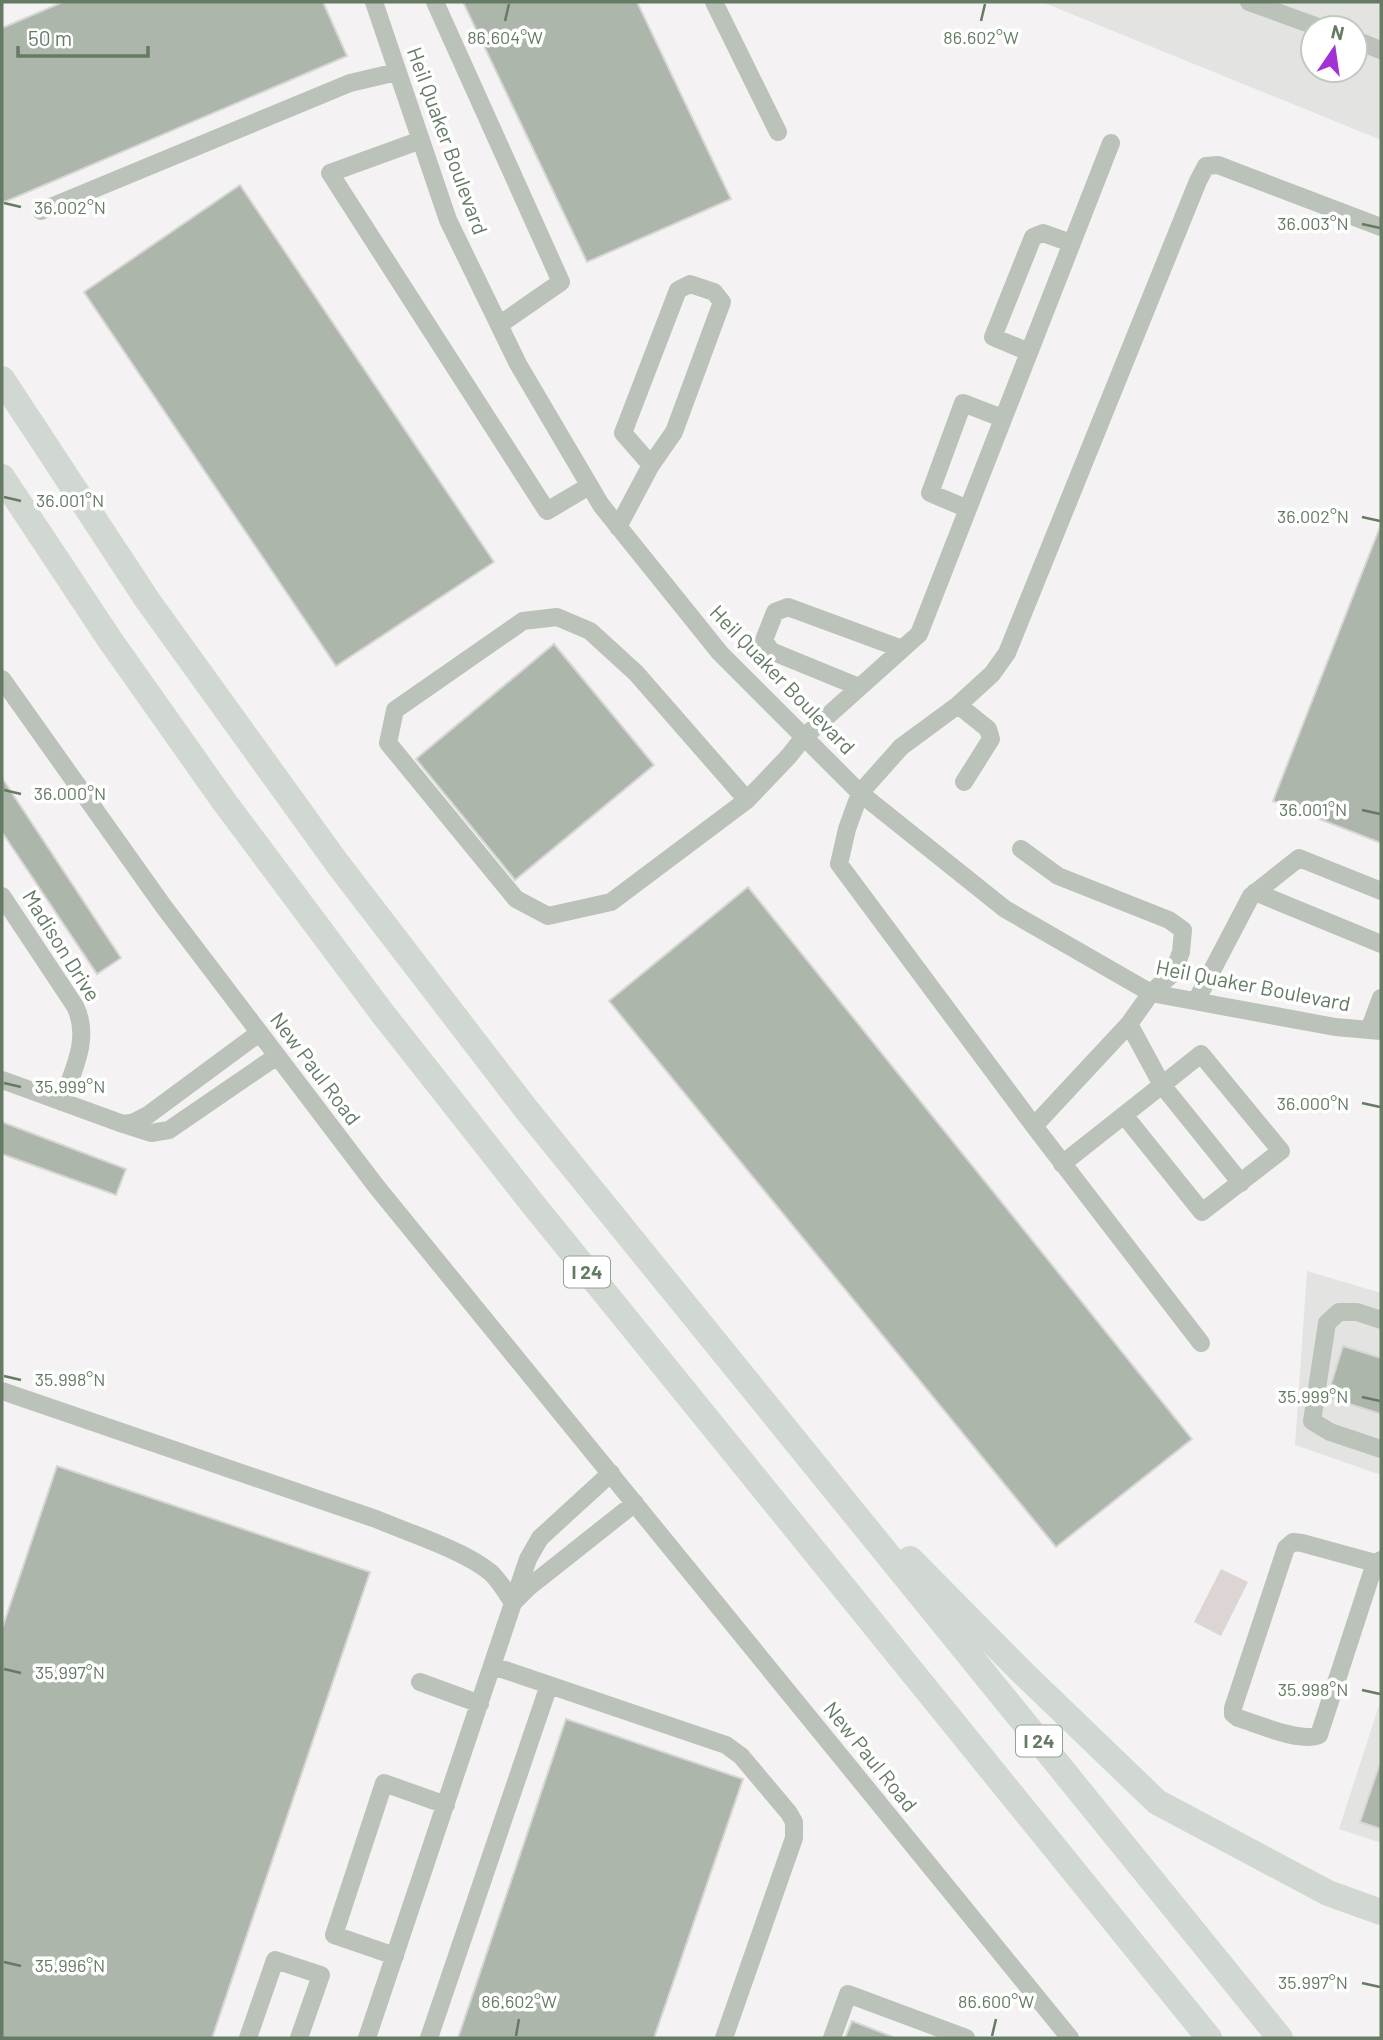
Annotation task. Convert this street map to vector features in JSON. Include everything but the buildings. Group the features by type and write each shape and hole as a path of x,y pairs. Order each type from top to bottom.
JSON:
{"highway":[{"name":"I 24","path":"2,379 148,601 337,863 526,1109 1280,2038"},
{"name":"I 24","path":"2,477 110,640 206,777 383,1014 602,1290 1209,2038"},
{"path":"798,1444 1024,1674 1157,1801 1328,1893 1381,1913"}],"street":[{"name":"Heil Quaker Boulevard","path":"374,2 448,220 518,364 589,486 618,527 720,653 860,793 1005,909 1151,993 1335,1027 1375,1030"},
{"path":"435,2 561,282 499,325"},
{"path":"714,2 778,132"},
{"path":"1249,2 1299,20"},
{"path":"41,211 350,83 397,72"},
{"path":"421,140 330,173 547,511 589,486"},
{"path":"747,800 636,673 590,631 557,617 523,621 395,710 388,743 516,899 548,916 611,902 747,800 803,738 919,634 1111,143"},
{"path":"1201,1343 1062,1164 839,864 860,793 901,747 958,705 992,674 1007,653 1206,166 1218,165 1381,227"},
{"path":"1028,352 993,337 1033,237 1043,233 1072,243"},
{"path":"618,527 651,465 674,432 722,302 714,292 690,284 678,290 623,433 651,465"},
{"path":"968,509 930,493 958,416 963,403 1002,418"},
{"path":"859,687 771,651 764,640 775,612 788,607 902,649"},
{"name":"New Paul Road","path":"2,679 164,907 376,1186 1070,2038"},
{"path":"958,705 988,729 991,740 964,782"},
{"path":"1021,849 1058,876 1169,920 1183,930 1181,952 1173,973 1151,993 1129,1024 1034,1126"},
{"path":"1196,1002 1251,896 1299,858 1381,891"},
{"path":"1255,892 1381,944"},
{"name":"Madison Drive","path":"2,896 75,1006 80,1018 83,1030 81,1045 62,1102"},
{"path":"1375,1030 1381,998"},
{"path":"1129,1024 1161,1085 1241,1182"},
{"path":"123,1124 148,1115 259,1032"},
{"path":"1062,1164 1200,1054 1281,1151 1202,1212 1124,1115"},
{"path":"2,1080 146,1132 162,1132 176,1127 276,1056"},
{"path":"199,1078 215,1099"},
{"path":"1381,1320 1357,1312 1339,1312 1327,1323 1312,1421 1330,1432 1381,1449"},
{"path":"2,1391 363,1515 424,1539 480,1565 498,1580 513,1603"},
{"path":"367,2038 528,1559 540,1538 611,1473"},
{"path":"513,1603 529,1587 635,1503"},
{"path":"1293,1542 1302,1543 1378,1562 1319,1734 1310,1738 1299,1737 1238,1718 1233,1714 1286,1548 1293,1542"},
{"path":"493,1666 726,1745 741,1756 789,1812 794,1822 794,1838 724,2038"},
{"path":"420,1682 480,1703"},
{"path":"429,2038 549,1685"},
{"path":"395,1956 334,1935 384,1783 446,1805"},
{"path":"248,2038 275,1959 321,1975 304,2037"},
{"path":"832,2038 848,1994 964,2038"}],"shaded area":[{"path":"1042,2 1381,2 1381,140"},
{"path":"1307,1271 1381,1293 1381,1475 1295,1445"},
{"path":"1221,1569 1248,1582 1221,1636 1194,1622"},
{"path":"1381,1699 1381,1843 1339,1829"}]}
